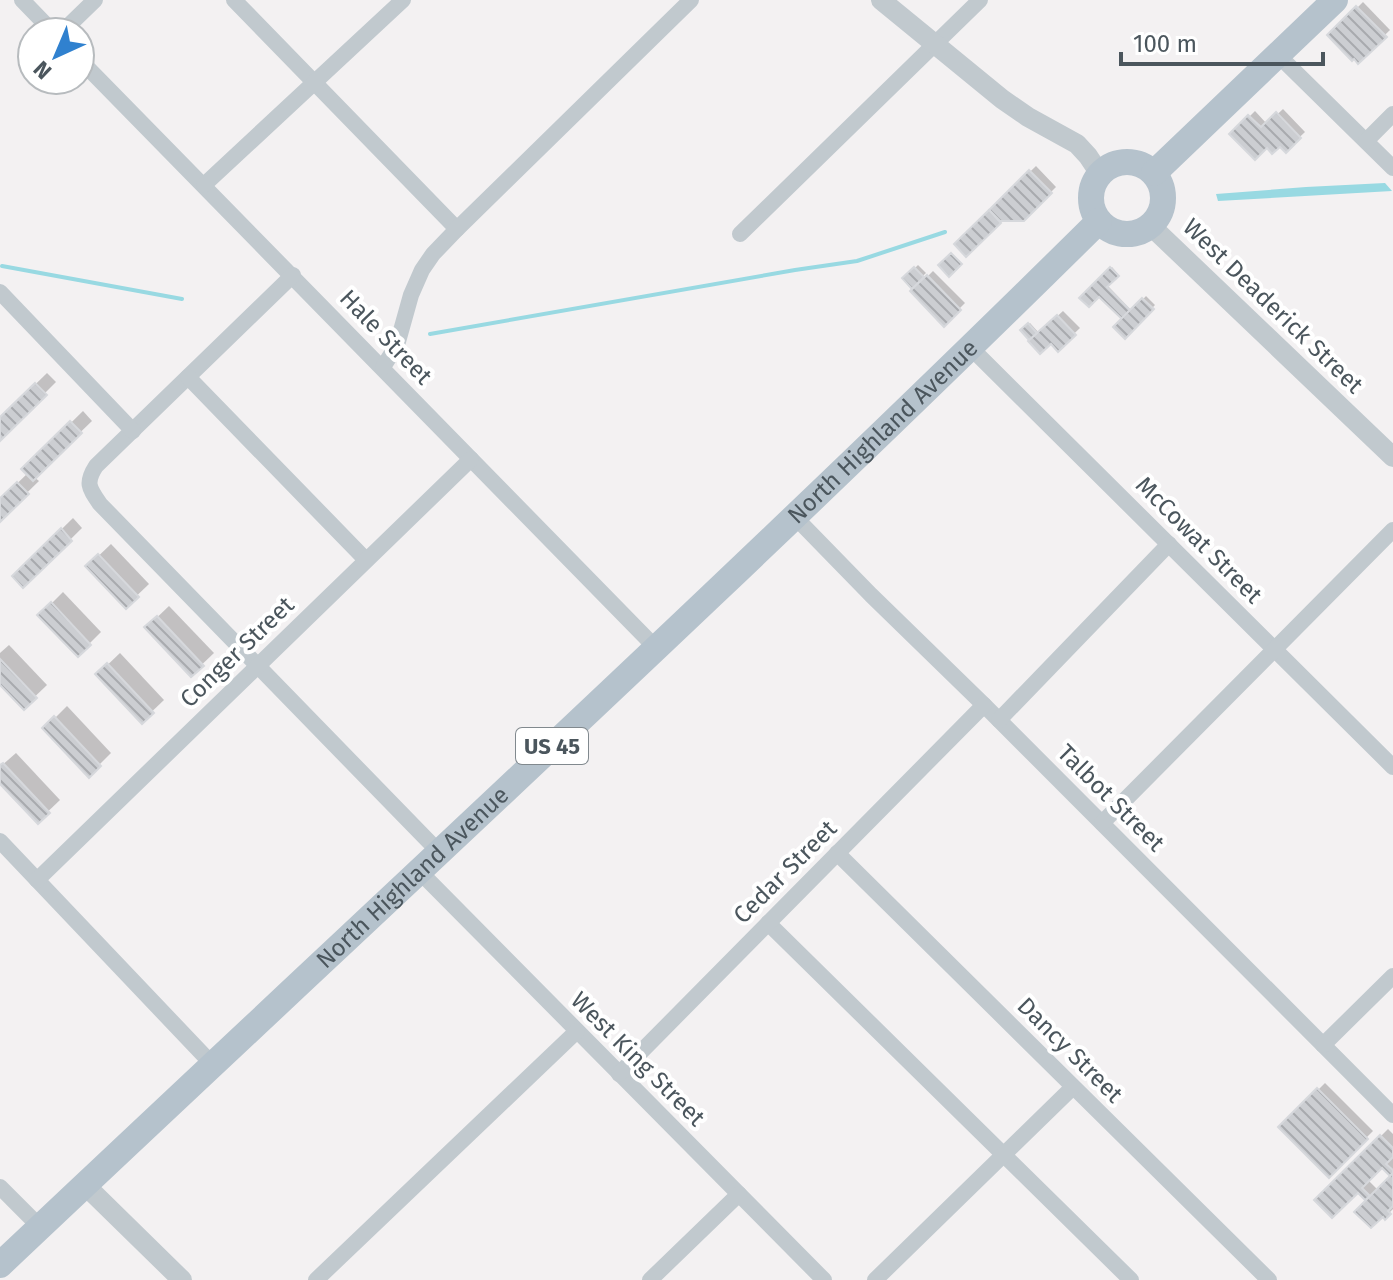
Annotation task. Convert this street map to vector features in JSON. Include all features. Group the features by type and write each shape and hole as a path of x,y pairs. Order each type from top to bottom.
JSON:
{"main road":[{"path":"1154,173 1331,1"},
{"path":"1133,162 1154,173 1163,194 1159,217 1151,226 1130,235 1107,229 1093,210 1091,197 1100,174 1109,167 1133,162"},
{"name":"North Highland Avenue","path":"0,1265 656,648 971,348 1099,221"}],"street":[{"path":"22,0 38,16"},
{"path":"78,16 95,0"},
{"path":"234,0 457,229"},
{"path":"204,185 403,0"},
{"path":"383,367 397,345 411,295 433,254 691,0"},
{"path":"881,0 1002,99 1077,144 1100,174"},
{"path":"740,234 980,0"},
{"path":"1278,55 1393,168"},
{"name":"Hale Street","path":"96,76 656,648"},
{"path":"1366,141 1393,114"},
{"name":"West Deaderick Street","path":"1151,226 1393,457"},
{"path":"293,275 96,466 89,484 100,504 439,852"},
{"path":"0,292 133,431"},
{"name":"McCowat Street","path":"971,348 1393,767"},
{"path":"188,377 366,560"},
{"name":"Conger Street","path":"37,880 471,459"},
{"name":"Talbot Street","path":"794,516 1393,1115"},
{"path":"1102,823 1393,530"},
{"path":"999,720 1169,544"},
{"name":"Cedar Street","path":"619,1074 984,705"},
{"path":"0,841 213,1065"},
{"name":"Dancy Street","path":"837,853 1269,1280"},
{"name":"West King Street","path":"419,871 824,1280"},
{"path":"768,923 1131,1280"},
{"path":"1323,1045 1393,976"},
{"path":"316,1280 577,1031"},
{"path":"875,1280 1073,1087"},
{"path":"85,1185 182,1280"},
{"path":"0,1187 40,1227"},
{"path":"650,1280 739,1194"}],"water":[{"path":"1385,183 1392,191 1218,201 1216,194 1306,187"}],"building":[{"path":"1356,6 1387,37 1358,64 1327,35"},
{"path":"1276,112 1301,138 1286,153 1280,147 1272,154 1267,148 1255,160 1229,134 1248,115 1261,127"},
{"path":"1029,170 1052,193 1024,221 1000,221 989,210"},
{"path":"989,210 1001,223 966,257 954,244"},
{"path":"951,253 962,264 949,277 938,265"},
{"path":"914,267 924,277 912,289 902,278"},
{"path":"1110,267 1119,276 1107,287 1130,310 1122,319 1099,297 1089,307 1079,298"},
{"path":"927,275 961,310 944,327 910,291"},
{"path":"1142,298 1154,309 1125,339 1113,327"},
{"path":"1057,315 1076,335 1058,352 1051,344 1040,354 1028,341"},
{"path":"1028,323 1037,333 1029,340 1020,330"},
{"path":"35,383 47,395 0,441 0,417"},
{"path":"70,421 82,433 33,481 21,469"},
{"path":"17,482 29,494 0,522 0,498"},
{"path":"61,528 72,541 23,588 12,576"},
{"path":"98,554 139,597 126,609 85,566"},
{"path":"51,602 91,645 78,657 37,615"},
{"path":"157,616 204,666 191,677 144,627"},
{"path":"0,659 37,698 24,710 0,685"},
{"path":"107,663 154,713 142,724 95,674"},
{"path":"54,716 101,766 89,778 42,728"},
{"path":"3,763 50,813 38,824 0,784 0,765"},
{"path":"1317,1088 1368,1139 1329,1178 1278,1127"},
{"path":"1380,1135 1393,1148 1393,1157 1386,1164 1393,1173 1390,1176 1382,1168 1362,1188 1370,1196 1365,1200 1358,1193 1332,1218 1314,1200"},
{"path":"1393,1173 1393,1206 1388,1211 1391,1214 1371,1228 1354,1212"}],"waterway":[{"path":"430,334 857,261 945,232"},
{"path":"2,266 182,299"}]}
